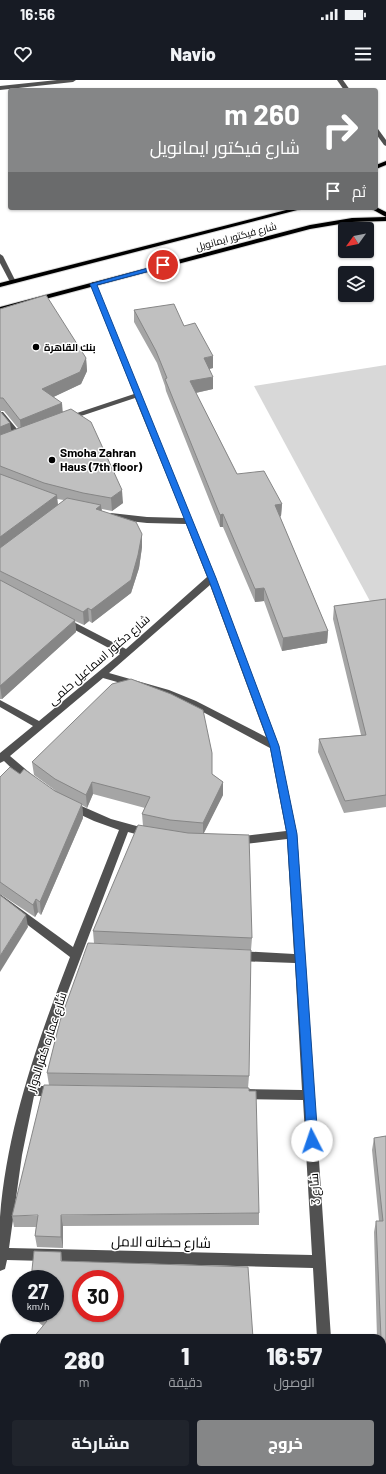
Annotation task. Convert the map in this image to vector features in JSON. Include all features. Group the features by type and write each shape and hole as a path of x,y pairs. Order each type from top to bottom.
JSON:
{"main road":[{"name":"شارع فيكتور ايمانويل","path":"0,285 294,210"},
{"name":"شارع فيكتور ايمانويل","path":"0,309 310,227 352,220 386,218"}],"street":[{"path":"0,88 73,80"},
{"path":"378,133 386,144"},
{"path":"0,256 12,282"},
{"name":"شارع 3","path":"93,284 212,578 274,746 292,834 324,1334"},
{"path":"56,422 138,395"},
{"path":"0,414 19,437"},
{"path":"99,514 147,520 189,521"},
{"name":"شارع دكتور اسماعيل حلمى","path":"2,758 127,653 212,578"},
{"path":"56,616 127,653"},
{"path":"102,674 166,692 193,703 274,746"},
{"path":"0,703 40,726"},
{"path":"2,758 39,787"},
{"path":"59,799 79,811 125,828 156,835"},
{"name":"شارع عماره كفر الدوار","path":"1,1260 18,1144 30,1091 45,1041 82,951 125,828"},
{"path":"222,841 237,841 292,834"},
{"path":"0,898 82,951"},
{"path":"229,955 300,959"},
{"path":"30,1091 70,1092"},
{"path":"229,1094 309,1095"},
{"name":"شارع حضانه الامل","path":"1,1260 320,1262"}],"shaded area":[{"path":"386,365 386,601 371,603 254,386"}],"building":[{"name":"بنك القاهرة","path":"46,295 86,358 80,372 42,389 62,403 20,420 3,398 0,398 0,309"},
{"path":"174,304 184,326 195,323 213,356 204,358 213,377 190,381 237,474 264,471 282,504 275,505 328,631 283,638 264,588 255,589 223,514 220,515 165,379 167,378 156,351 134,310"},
{"name":"Smoha Zahran Haus (7th floor)","path":"71,409 91,422 122,490 111,498 83,493 44,483 0,466 0,435"},
{"path":"0,411 10,423 0,427"},
{"path":"0,474 57,495 0,537"},
{"path":"67,498 101,505 96,509 136,522 142,534 131,580 91,610 88,608 83,612 0,571 0,548"},
{"path":"0,580 75,620 0,686"},
{"path":"386,599 386,795 345,801 319,739 366,735 334,606"},
{"path":"131,679 171,694 203,710 212,753 212,774 223,782 203,823 170,820 142,814 150,797 92,782 86,795 55,779 32,762 112,684"},
{"path":"10,767 20,774 24,769 55,791 82,804 40,902 36,899 33,905 0,882 0,777"},
{"path":"138,825 188,833 249,835 252,938 93,931"},
{"path":"0,895 26,915 0,956"},
{"path":"88,943 251,950 249,1076 47,1073 60,1021"},
{"path":"44,1085 249,1088 249,1091 256,1091 259,1213 61,1215 61,1237 35,1236 38,1215 12,1216"},
{"path":"386,1136 386,1334 381,1334 376,1221 383,1221 374,1138"},
{"path":"34,1251 61,1252 61,1261 248,1267 253,1334 36,1334 46,1322 64,1322 64,1270 32,1270"}],"place":[{"name":"بنك القاهرة","path":"36,347"},
{"name":"Smoha Zahran Haus (7th floor)","path":"52,460"}],"route":[{"path":"163,265 93,284 212,578 274,746 292,834 312,1141"}]}
